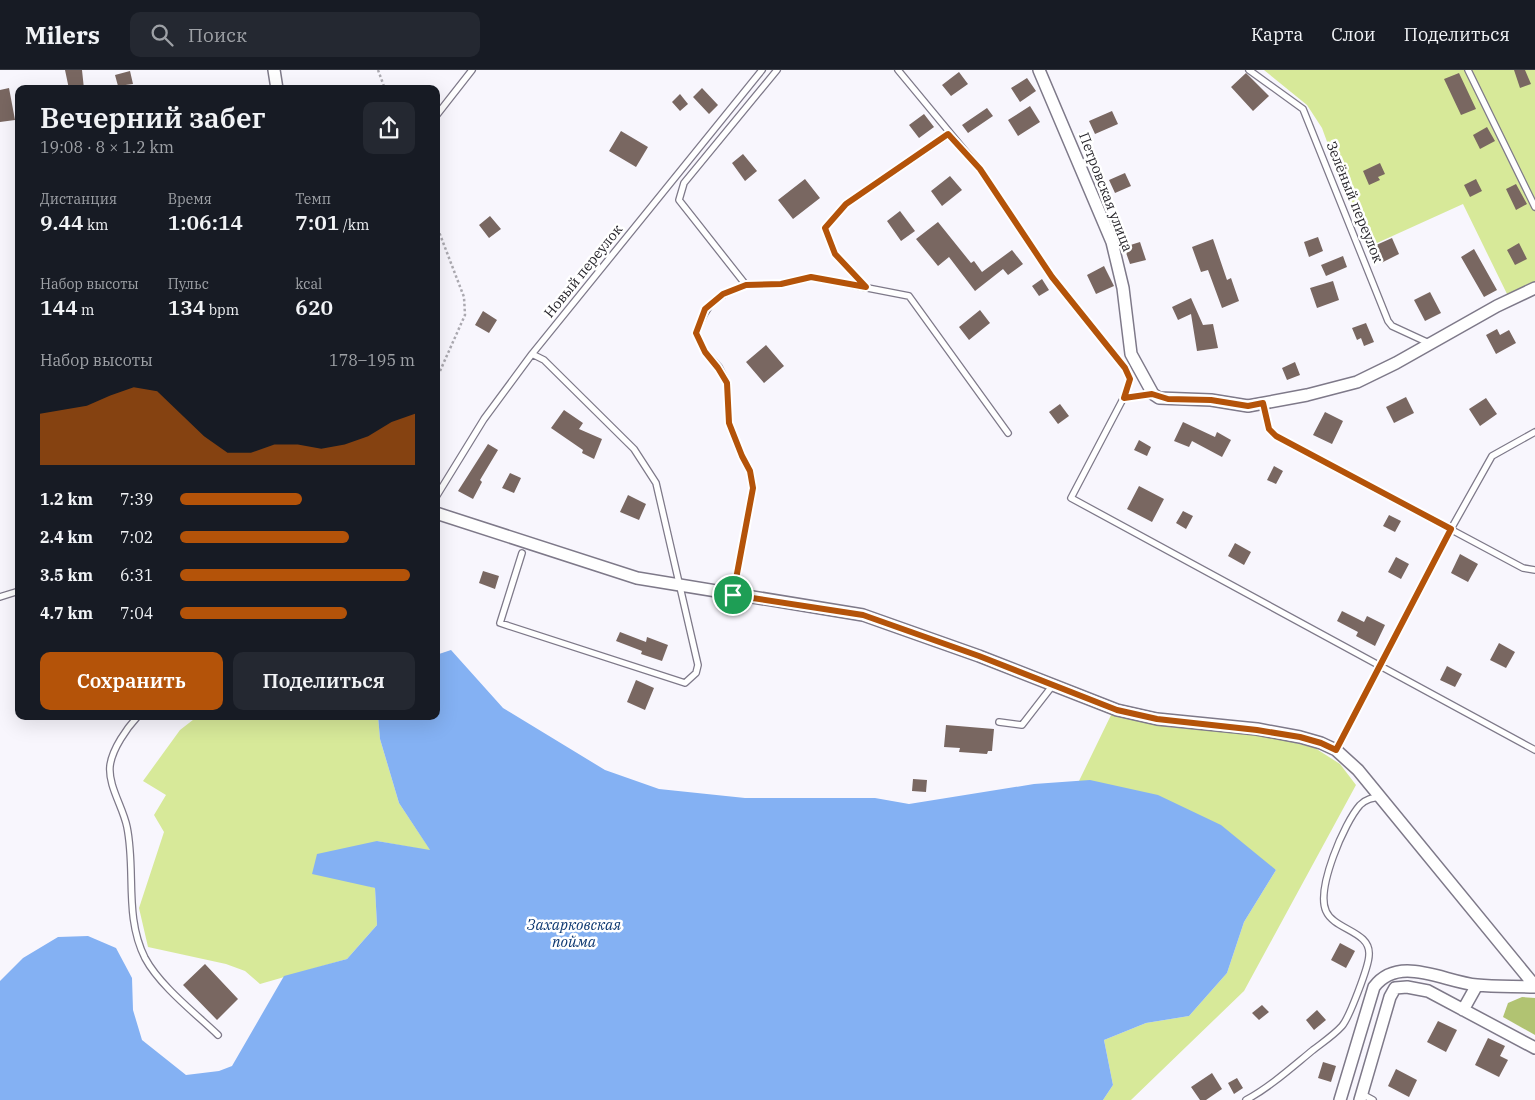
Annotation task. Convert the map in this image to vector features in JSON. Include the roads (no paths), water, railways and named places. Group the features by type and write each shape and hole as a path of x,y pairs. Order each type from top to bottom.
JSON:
{"street":[{"path":"274,70 276,85"},
{"name":"Петровская улица","path":"1039,70 1112,242 1123,288 1131,354 1152,394"},
{"path":"1152,394 1168,399 1211,400 1248,406 1307,396 1357,382 1431,344 1497,306 1535,288"},
{"path":"440,514 637,578 863,615 1054,684 1117,710 1157,719 1257,730 1300,737 1321,743 1336,750 1358,770 1535,986"},
{"path":"1340,1100 1374,988 1385,975 1400,970 1415,971 1477,985 1535,986"},
{"path":"1464,1010 1477,985"},
{"path":"1361,1097 1390,997 1395,988 1407,987 1428,991 1535,1048"}],"lane":[{"path":"440,111 472,70"},
{"name":"Новый переулок","path":"440,491 484,419 532,354 762,70"},
{"path":"746,285 679,200 684,183 777,70"},
{"path":"898,70 948,134 980,169 1052,277 1125,368 1130,379 1124,398 1071,498 1535,750"},
{"name":"Зелёный переулок","path":"1249,70 1303,109 1388,321 1392,326 1431,344"},
{"path":"1468,70 1535,207"},
{"path":"866,287 835,254 825,228 846,204 948,134"},
{"path":"733,595 753,488 750,471 729,423 727,383 705,352 696,333 705,309 723,294 746,285 781,284 811,277 908,296 1008,433"},
{"path":"522,553 500,623 685,683 696,673 698,665 656,483 634,449 544,360 532,354"},
{"path":"1124,398 1152,394"},
{"path":"1263,403 1269,429 1276,436 1523,568 1535,570"},
{"path":"1336,750 1451,529 1492,456 1535,432"},
{"path":"0,597 15,592"},
{"path":"999,722 1022,725 1054,684"},
{"path":"135,720 120,743 110,765 112,780 128,828 132,912 137,939 146,960 170,990 218,1035"},
{"path":"1246,1100 1262,1092 1333,1034 1347,1018 1370,954 1363,939 1334,921 1327,913 1323,901 1333,852 1359,806 1372,798 1380,797"},
{"path":"1259,1100 1262,1092"},
{"path":"1361,1097 1373,1100"}],"water":[{"name":"Захарковская пойма","path":"451,650 503,708 605,770 659,789 745,798 875,798 909,804 1034,784 1090,780 1158,795 1221,825 1276,870 1244,922 1227,973 1189,1016 1146,1023 1104,1040 1113,1085 1103,1100 0,1100 0,981 23,958 58,937 88,936 116,948 132,978 133,1010 142,1040 186,1075 219,1071 232,1066 284,976 347,959 377,925 375,888 312,874 317,854 377,841 430,850 399,803 380,739 378,720 440,720 440,654"}]}
